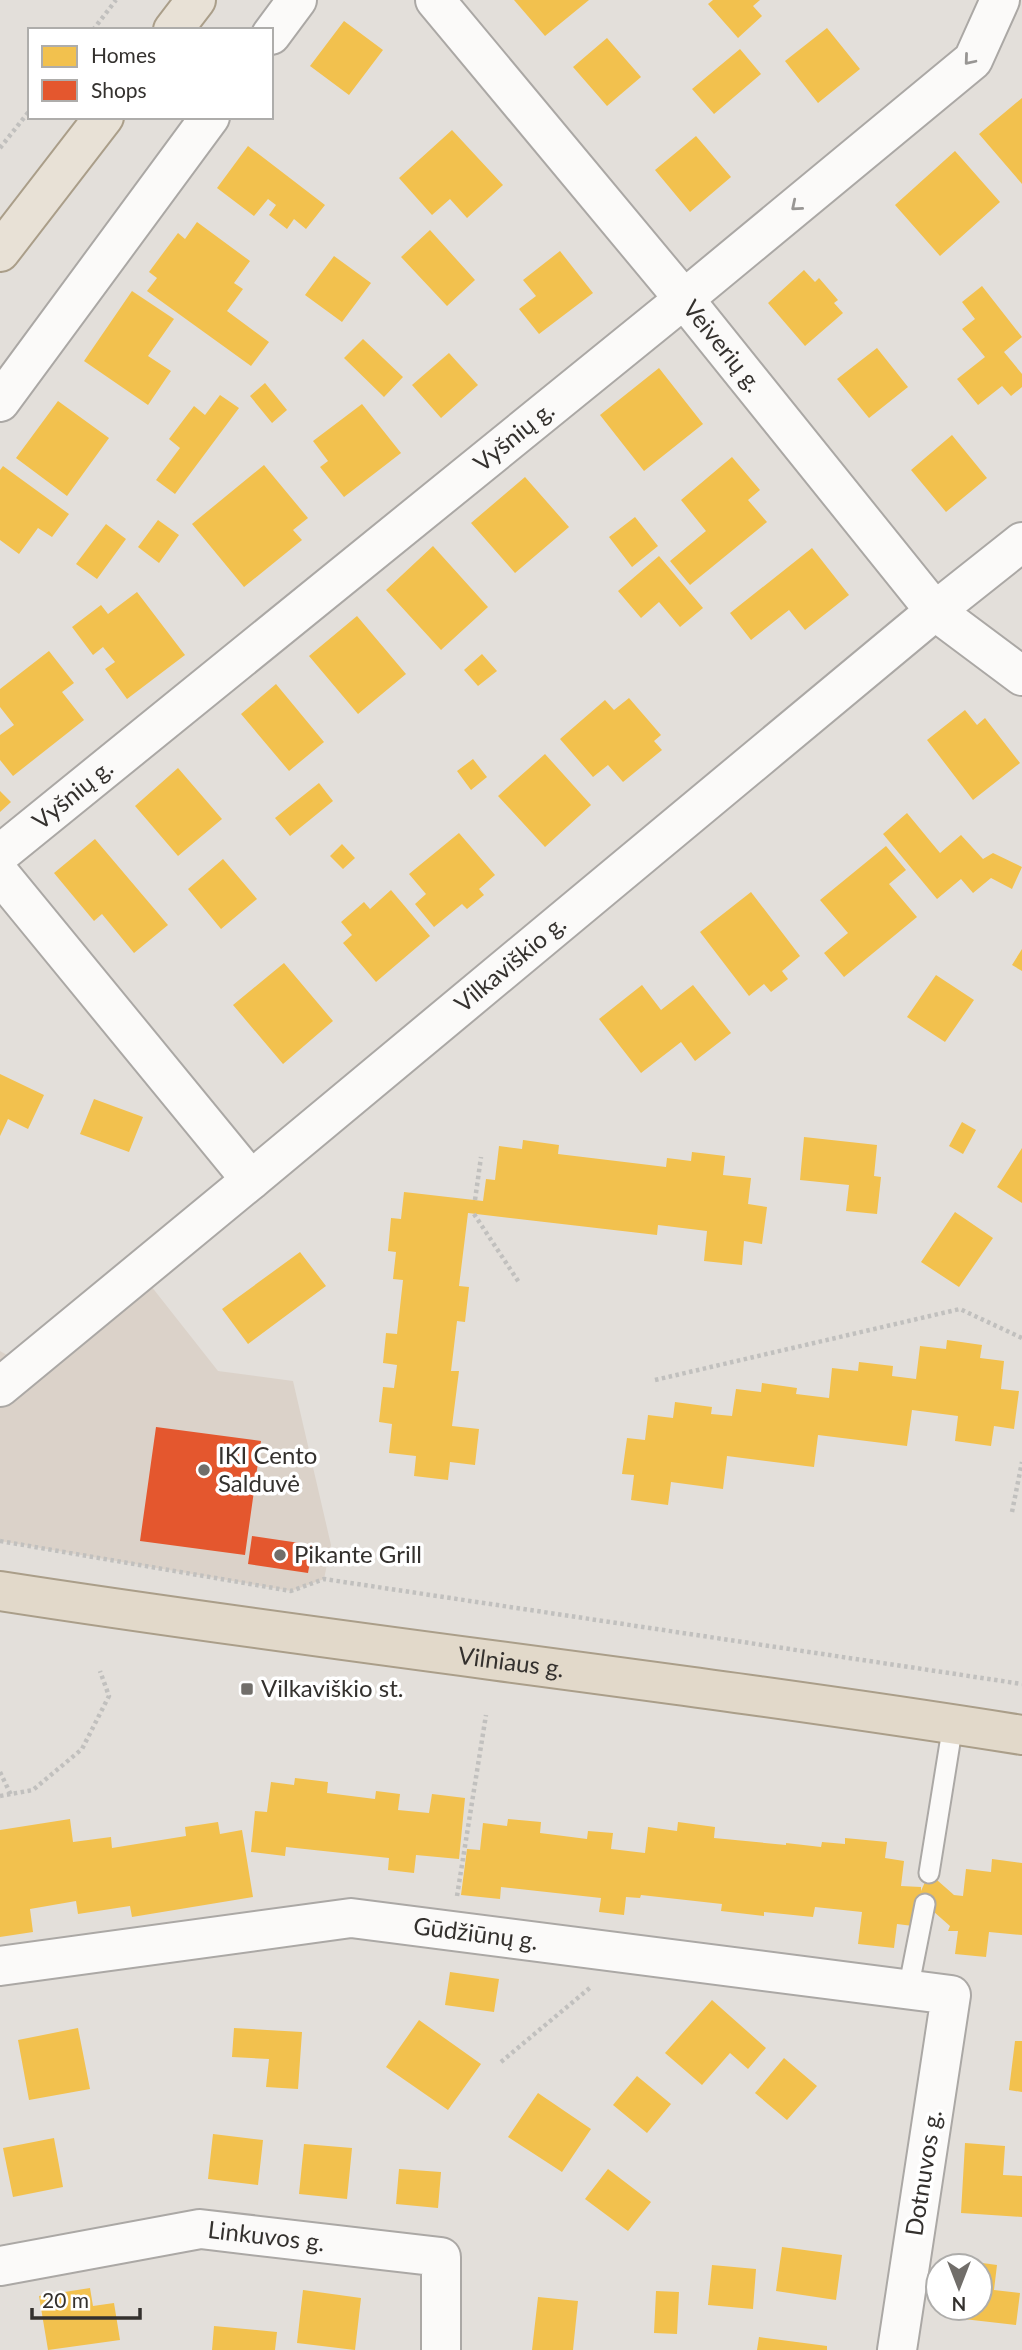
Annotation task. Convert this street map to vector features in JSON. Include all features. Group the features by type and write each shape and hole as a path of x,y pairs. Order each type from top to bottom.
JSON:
{"highway":[{"name":"Vilniaus g.","path":"0,1591 1022,1735"}],"main road":[{"path":"175,28 196,0"},
{"path":"0,252 102,119"}],"street":[{"path":"273,32 297,0"},
{"name":"Veiverių g.","path":"435,0 684,299 936,611 1022,676"},
{"name":"Vyšnių g.","path":"0,854 684,299 973,60 1000,0"},
{"path":"0,402 209,119"},
{"name":"Vilkaviškio g.","path":"0,1387 1022,542"},
{"path":"0,874 251,1180"},
{"name":"Gūdžiūnų g.","path":"0,1966 351,1918 951,1995"},
{"name":"Dotnuvos g.","path":"897,2350 951,1995"},
{"name":"Linkuvos g.","path":"0,2266 200,2229 441,2257 441,2350"}],"lane":[{"path":"929,1873 953,1724"},
{"path":"908,1990 925,1904"}],"path":[{"path":"95,28 116,0"},
{"path":"0,148 28,113"},
{"path":"475,1200 481,1157"},
{"path":"474,1214 520,1284"},
{"path":"655,1380 960,1309 1022,1338"},
{"path":"1012,1512 1022,1462"},
{"path":"0,1541 291,1591 324,1579 1022,1684"},
{"path":"0,1796 33,1790 82,1749 109,1696 100,1671"},
{"path":"451,1931 486,1715"},
{"path":"0,1772 11,1795"},
{"path":"501,2062 630,1954"}],"shaded area":[{"path":"140,1272 218,1371 293,1381 331,1545 324,1579 291,1591 0,1541 0,1351 26,1366"}],"building: Homes":[{"path":"514,0 589,0 545,36"},
{"path":"713,0 760,0 753,6 762,16 738,38 708,4"},
{"path":"344,21 383,50 349,95 310,66"},
{"path":"827,28 860,69 818,103 785,61"},
{"path":"607,38 641,77 607,106 573,67"},
{"path":"740,49 761,74 714,114 692,89"},
{"path":"1022,98 1022,184 979,134"},
{"path":"452,130 503,185 467,218 450,199 432,215 399,178"},
{"path":"696,136 731,177 690,212 655,170"},
{"path":"248,146 325,205 306,229 294,219 287,229 269,215 276,205 268,199 254,216 217,188"},
{"path":"955,151 1000,202 940,256 895,205"},
{"path":"197,222 250,261 234,283 243,289 227,311 269,342 251,366 147,291 157,278 149,272 178,233 185,239"},
{"path":"430,230 475,280 447,306 401,257"},
{"path":"560,251 593,293 539,334 519,309 536,296 523,280"},
{"path":"334,256 371,283 342,322 305,295"},
{"path":"804,270 815,282 819,278 838,300 834,303 843,313 805,346 768,303"},
{"path":"982,286 1022,337 1004,352 1022,374 1022,387 1011,396 1002,386 978,405 957,379 985,357 962,329 975,319 962,302"},
{"path":"132,291 174,319 148,356 171,371 148,405 84,361"},
{"path":"363,339 403,377 384,397 344,358"},
{"path":"877,348 908,387 869,418 837,379"},
{"path":"449,353 478,385 441,418 412,385"},
{"path":"659,368 703,424 644,471 600,415"},
{"path":"265,383 287,410 272,423 250,396"},
{"path":"220,395 239,408 175,494 156,480 180,448 169,439 194,406 205,415"},
{"path":"58,401 109,438 67,496 16,458"},
{"path":"362,404 401,453 344,497 320,467 328,461 313,441"},
{"path":"952,435 987,478 946,512 911,470"},
{"path":"732,457 760,490 748,500 767,522 690,585 670,561 706,531 681,500"},
{"path":"264,465 308,518 293,530 302,540 244,587 192,524"},
{"path":"3,466 69,514 52,537 38,528 19,554 0,540 0,470"},
{"path":"525,477 569,527 515,573 471,523"},
{"path":"635,517 658,546 632,567 609,537"},
{"path":"158,520 179,535 159,563 138,547"},
{"path":"106,524 126,539 97,579 76,564"},
{"path":"433,546 488,607 441,650 386,590"},
{"path":"812,548 849,595 805,630 789,610 751,640 730,613"},
{"path":"659,556 703,608 680,627 659,602 641,618 618,591"},
{"path":"137,592 185,655 127,699 105,669 115,662 103,647 93,655 72,627 101,605 108,614"},
{"path":"357,616 406,674 358,714 309,656"},
{"path":"49,651 74,683 62,692 84,720 13,776 0,760 0,735 14,725 0,707 0,689"},
{"path":"482,654 497,671 478,686 464,670"},
{"path":"276,684 324,742 289,771 241,714"},
{"path":"629,698 661,735 654,741 662,750 623,782 608,765 593,777 560,739 605,700 614,710"},
{"path":"965,710 977,725 985,718 1020,763 973,800 927,740"},
{"path":"545,754 591,805 545,847 498,796"},
{"path":"473,759 487,777 471,790 457,771"},
{"path":"178,768 222,819 178,856 135,806"},
{"path":"319,783 333,801 290,836 275,818"},
{"path":"0,791 11,802 0,812"},
{"path":"907,813 940,853 961,835 983,859 993,853 1022,867 1012,889 991,878 973,893 961,879 937,899 883,834"},
{"path":"459,833 495,875 479,889 484,895 467,909 462,904 434,927 415,904 426,894 409,874"},
{"path":"95,839 168,925 134,953 102,914 94,921 54,873"},
{"path":"342,844 355,858 343,869 330,856"},
{"path":"886,846 906,870 889,884 917,917 844,977 824,953 848,933 820,900"},
{"path":"223,859 257,899 221,929 188,889"},
{"path":"391,890 430,936 376,982 343,943 352,935 341,922 364,902 370,909"},
{"path":"751,892 800,956 782,971 788,979 771,992 764,984 749,996 700,932"},
{"path":"1022,949 1022,971 1012,965"},
{"path":"284,963 333,1021 283,1064 233,1005"},
{"path":"936,975 974,1000 945,1042 907,1017"},
{"path":"642,985 661,1010 693,985 731,1033 695,1061 681,1042 641,1073 599,1019"},
{"path":"0,1074 44,1095 28,1129 8,1119 0,1136"},
{"path":"94,1099 143,1117 129,1152 80,1134"},
{"path":"962,1122 976,1130 963,1154 949,1146"},
{"path":"804,1137 877,1145 874,1176 881,1177 877,1214 846,1211 849,1185 800,1180"},
{"path":"523,1140 559,1145 558,1154 666,1167 667,1158 691,1161 692,1152 725,1156 723,1175 751,1178 748,1204 767,1207 762,1244 744,1241 742,1265 704,1261 707,1231 658,1225 657,1235 468,1213 459,1286 469,1287 465,1322 457,1321 451,1371 459,1371 452,1426 479,1429 475,1465 450,1462 448,1480 414,1476 416,1456 389,1453 392,1424 379,1422 383,1387 394,1388 397,1365 383,1363 386,1333 397,1334 403,1280 393,1279 396,1252 388,1251 391,1218 401,1219 404,1192 483,1201 486,1179 495,1180 499,1146 522,1149"},
{"path":"1022,1148 1022,1203 997,1187"},
{"path":"955,1212 993,1238 959,1287 921,1262"},
{"path":"300,1252 326,1286 248,1344 222,1309"},
{"path":"947,1340 982,1345 980,1358 1004,1361 1001,1389 1019,1391 1014,1429 994,1426 991,1446 955,1441 958,1416 912,1410 907,1446 818,1435 814,1467 727,1456 723,1489 671,1482 668,1505 631,1500 634,1475 622,1474 627,1438 645,1440 648,1415 673,1418 675,1402 712,1407 711,1414 732,1416 736,1389 761,1392 762,1383 797,1388 796,1394 829,1398 832,1368 858,1371 859,1362 893,1366 892,1376 916,1379 920,1346 946,1349"},
{"path":"295,1778 328,1782 327,1793 375,1799 376,1791 400,1794 398,1810 429,1813 432,1794 465,1798 459,1859 416,1855 414,1873 388,1870 389,1858 286,1847 285,1856 251,1852 255,1811 267,1812 271,1782 294,1785"},
{"path":"70,1819 73,1842 111,1837 112,1848 186,1836 185,1827 218,1822 220,1834 242,1830 253,1897 132,1917 130,1906 78,1914 76,1901 30,1909 33,1932 0,1937 0,1830"},
{"path":"508,1819 541,1822 540,1833 587,1839 588,1831 613,1833 611,1849 645,1853 648,1827 677,1831 678,1822 715,1827 714,1838 786,1845 821,1847 822,1842 845,1844 845,1838 887,1842 885,1858 904,1861 901,1886 921,1887 921,1891 929,1873 954,1895 963,1896 966,1869 991,1872 992,1859 1022,1863 1022,1935 989,1932 986,1957 955,1954 958,1931 948,1931 950,1926 925,1904 913,1926 897,1924 894,1948 858,1944 862,1912 815,1907 813,1917 764,1912 764,1916 721,1911 722,1904 641,1895 640,1898 626,1897 624,1915 599,1912 601,1898 501,1887 500,1899 461,1895 467,1849 480,1850 483,1823 507,1826"},
{"path":"450,1972 499,1979 494,2012 445,2005"},
{"path":"712,2000 766,2048 748,2069 730,2053 702,2085 665,2053"},
{"path":"419,2020 481,2064 448,2110 386,2067"},
{"path":"78,2028 90,2089 29,2100 18,2040"},
{"path":"234,2028 302,2032 298,2089 266,2087 269,2059 232,2057"},
{"path":"1015,2041 1022,2041 1022,2092 1009,2090"},
{"path":"784,2058 817,2086 787,2120 755,2093"},
{"path":"637,2076 671,2104 647,2133 613,2105"},
{"path":"538,2093 591,2129 562,2172 508,2137"},
{"path":"213,2134 263,2140 258,2185 208,2179"},
{"path":"54,2138 63,2187 13,2197 3,2148"},
{"path":"965,2143 1005,2146 1003,2175 1022,2176 1022,2217 961,2213"},
{"path":"304,2144 352,2148 347,2199 299,2194"},
{"path":"399,2169 441,2172 438,2208 396,2204"},
{"path":"608,2169 651,2202 628,2231 585,2199"},
{"path":"782,2247 842,2255 836,2300 776,2291"},
{"path":"712,2265 756,2269 753,2309 708,2305"},
{"path":"994,2265 997,2265 994,2290"},
{"path":"90,2288 93,2306 114,2303 120,2340 48,2350 39,2296"},
{"path":"303,2290 361,2298 355,2350 297,2343"},
{"path":"994,2290 1020,2293 1016,2325 990,2322 994,2322"},
{"path":"656,2291 679,2292 677,2334 654,2333"},
{"path":"538,2297 578,2301 573,2350 532,2350"},
{"path":"214,2326 277,2332 275,2350 212,2350"},
{"path":"759,2337 827,2346 827,2350 757,2350"}],"building: Shops":[{"name":"IKI Cento Salduvė","path":"156,1427 261,1441 245,1555 140,1541"},
{"name":"Pikante Grill","path":"252,1536 313,1545 308,1573 248,1564"}],"place":[{"name":"IKI Cento Salduvė","path":"204,1470"},
{"name":"Pikante Grill","path":"280,1555"},
{"name":"Vilkaviškio st.","path":"247,1689"}]}
